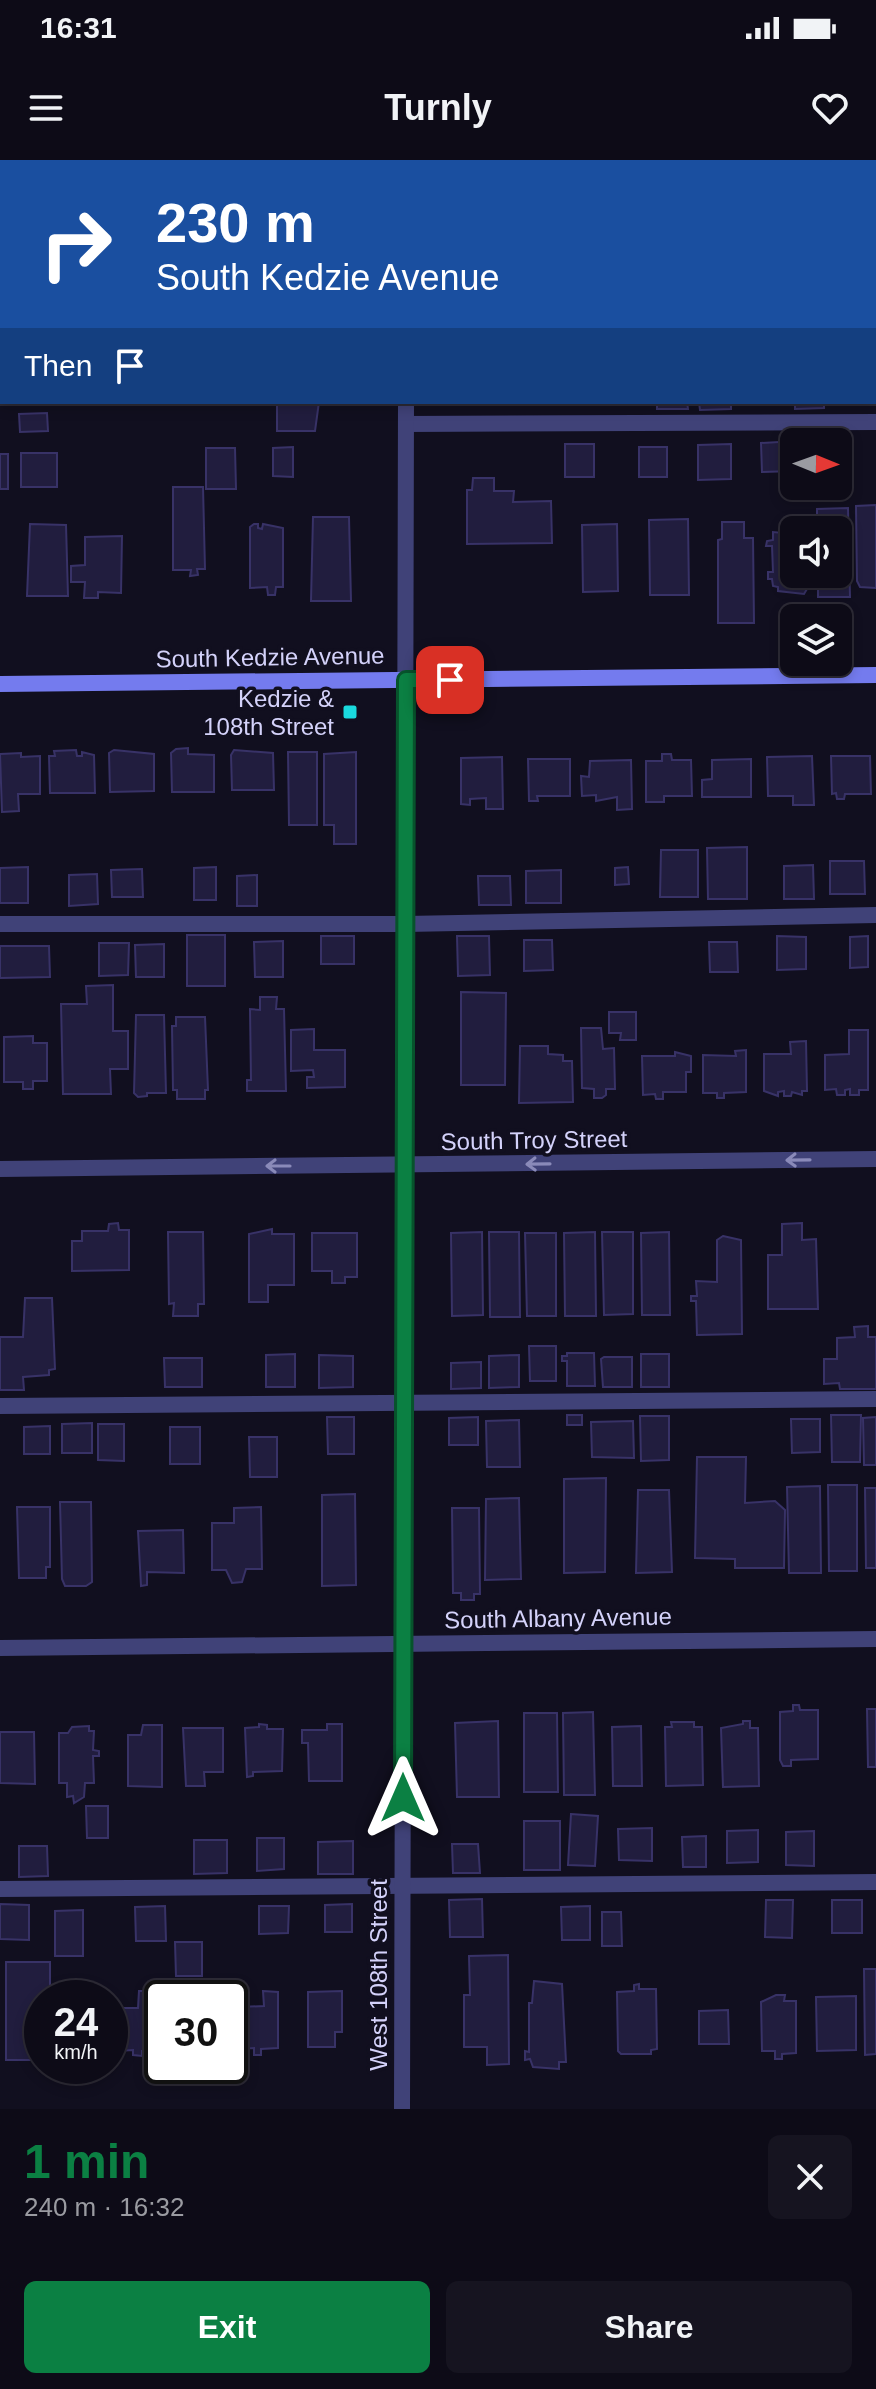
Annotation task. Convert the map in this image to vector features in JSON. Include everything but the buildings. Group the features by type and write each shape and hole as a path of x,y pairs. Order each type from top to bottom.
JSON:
{"main road":[{"name":"South Kedzie Avenue","path":"0,684 876,675"}],"street":[{"name":"West 108th Street","path":"402,2109 406,404"},
{"path":"406,424 876,422"},
{"path":"0,924 406,924 876,915"},
{"name":"South Troy Street","path":"0,1169 876,1159"},
{"path":"0,1406 876,1399"},
{"name":"South Albany Avenue","path":"0,1648 876,1639"},
{"path":"0,1889 876,1882"}],"place":[{"name":"Kedzie & 108th Street","path":"350,712"}],"route":[{"path":"403,1798 406,680 450,680"}]}
